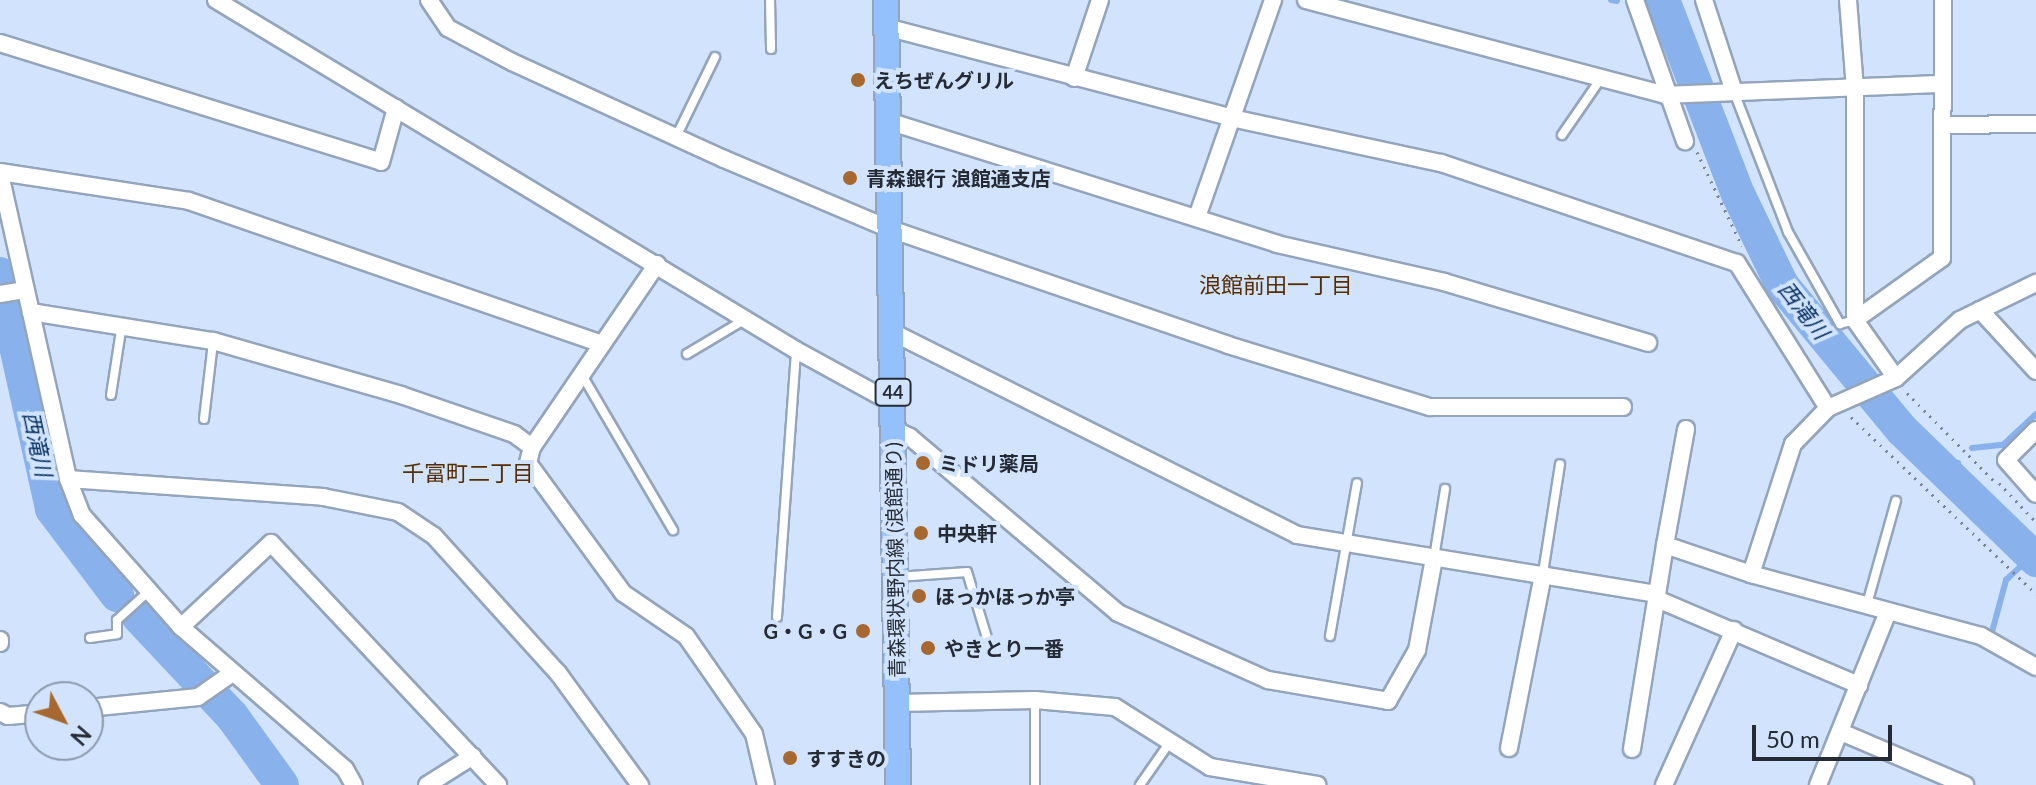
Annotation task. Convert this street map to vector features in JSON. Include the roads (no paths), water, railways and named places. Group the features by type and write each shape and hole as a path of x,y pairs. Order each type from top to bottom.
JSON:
{"main road":[{"name":"青森環状野内線 (浪館通り)","path":"886,0 898,785"}],"street":[{"path":"216,0 796,350 893,403"},
{"path":"429,0 448,28 676,137 890,229 1228,345 1430,407 1623,407"},
{"path":"1074,78 1100,0"},
{"path":"1197,217 1273,0"},
{"path":"1306,0 1674,95 1943,84"},
{"path":"1635,0 1674,95 1685,141"},
{"path":"1704,0 1726,92"},
{"path":"1848,0 1855,88 1855,320 1891,380"},
{"path":"1855,320 1942,258 1943,0"},
{"path":"886,27 1232,118 1441,163 1737,263 1838,405"},
{"path":"0,43 381,162 396,108"},
{"path":"888,121 1277,244 1444,282 1648,343"},
{"path":"1942,125 2036,124"},
{"path":"354,785 345,769 231,674 181,627 82,515 68,479 31,312 13,292 0,173 189,201 602,344"},
{"path":"657,264 532,447 528,463 623,593 686,636 754,734 766,785"},
{"path":"1751,574 1793,444 1838,405 1891,380 1960,320 2036,283"},
{"path":"1980,310 2036,371"},
{"path":"31,312 122,324 213,341 401,395 514,434 532,447"},
{"path":"892,332 1162,471 1297,535 1543,574 1657,596 1859,685"},
{"path":"893,429 910,437 1118,613 1268,680 1388,701 1417,650 1434,558"},
{"path":"1632,749 1686,429"},
{"path":"2036,430 2006,460 2036,494"},
{"path":"68,479 323,497 398,512 434,536 558,673 640,785"},
{"path":"181,627 271,543 498,785"},
{"path":"1665,545 1751,574 1981,636 2036,667"},
{"path":"1509,748 1543,574"},
{"path":"1818,785 1888,612"},
{"path":"1664,785 1734,630"},
{"path":"104,706 204,692 231,674"},
{"path":"898,703 1035,700 1115,707 1210,767 1317,785"},
{"path":"0,712 8,716 24,714"},
{"path":"1841,732 1958,783"},
{"path":"427,785 473,756"}],"lane":[{"path":"770,0 771,49"},
{"path":"676,137 715,57"},
{"path":"1562,135 1603,77"},
{"path":"1726,92 1788,232 1840,324 1855,320"},
{"path":"687,354 747,318"},
{"path":"111,395 122,324"},
{"path":"204,419 213,341"},
{"path":"777,617 796,350"},
{"path":"581,374 673,530"},
{"path":"1543,574 1560,464"},
{"path":"1330,636 1357,483"},
{"path":"1434,558 1445,489"},
{"path":"1867,606 1896,501"},
{"path":"896,577 967,572 987,638"},
{"path":"90,638 117,634 117,620 148,592"},
{"path":"1035,700 1035,785"},
{"path":"1140,785 1170,742"}],"waterway":[{"path":"1611,0 1617,1"},
{"name":"西滝川","path":"1663,0 1738,194 1782,285 1902,430 2036,560"},
{"name":"西滝川","path":"0,274 52,509 117,595"},
{"path":"1972,448 2003,445 2036,414"},
{"path":"1948,474 1958,463"},
{"path":"1992,632 2006,580 2032,556"},
{"name":"西滝川","path":"138,616 232,716 282,785"}],"place":[{"name":"えちぜんグリル","path":"858,80"},
{"name":"青森銀行 浪館通支店","path":"850,178"},
{"name":"ミドリ薬局","path":"923,463"},
{"name":"中央軒","path":"921,533"},
{"name":"ほっかほっか亭","path":"919,596"},
{"name":"G・G・G","path":"863,631"},
{"name":"やきとり一番","path":"928,648"},
{"name":"すすきの","path":"790,758"}],"district":[{"name":"浪館前田一丁目","path":"1276,285"},
{"name":"千富町二丁目","path":"468,473"}]}
